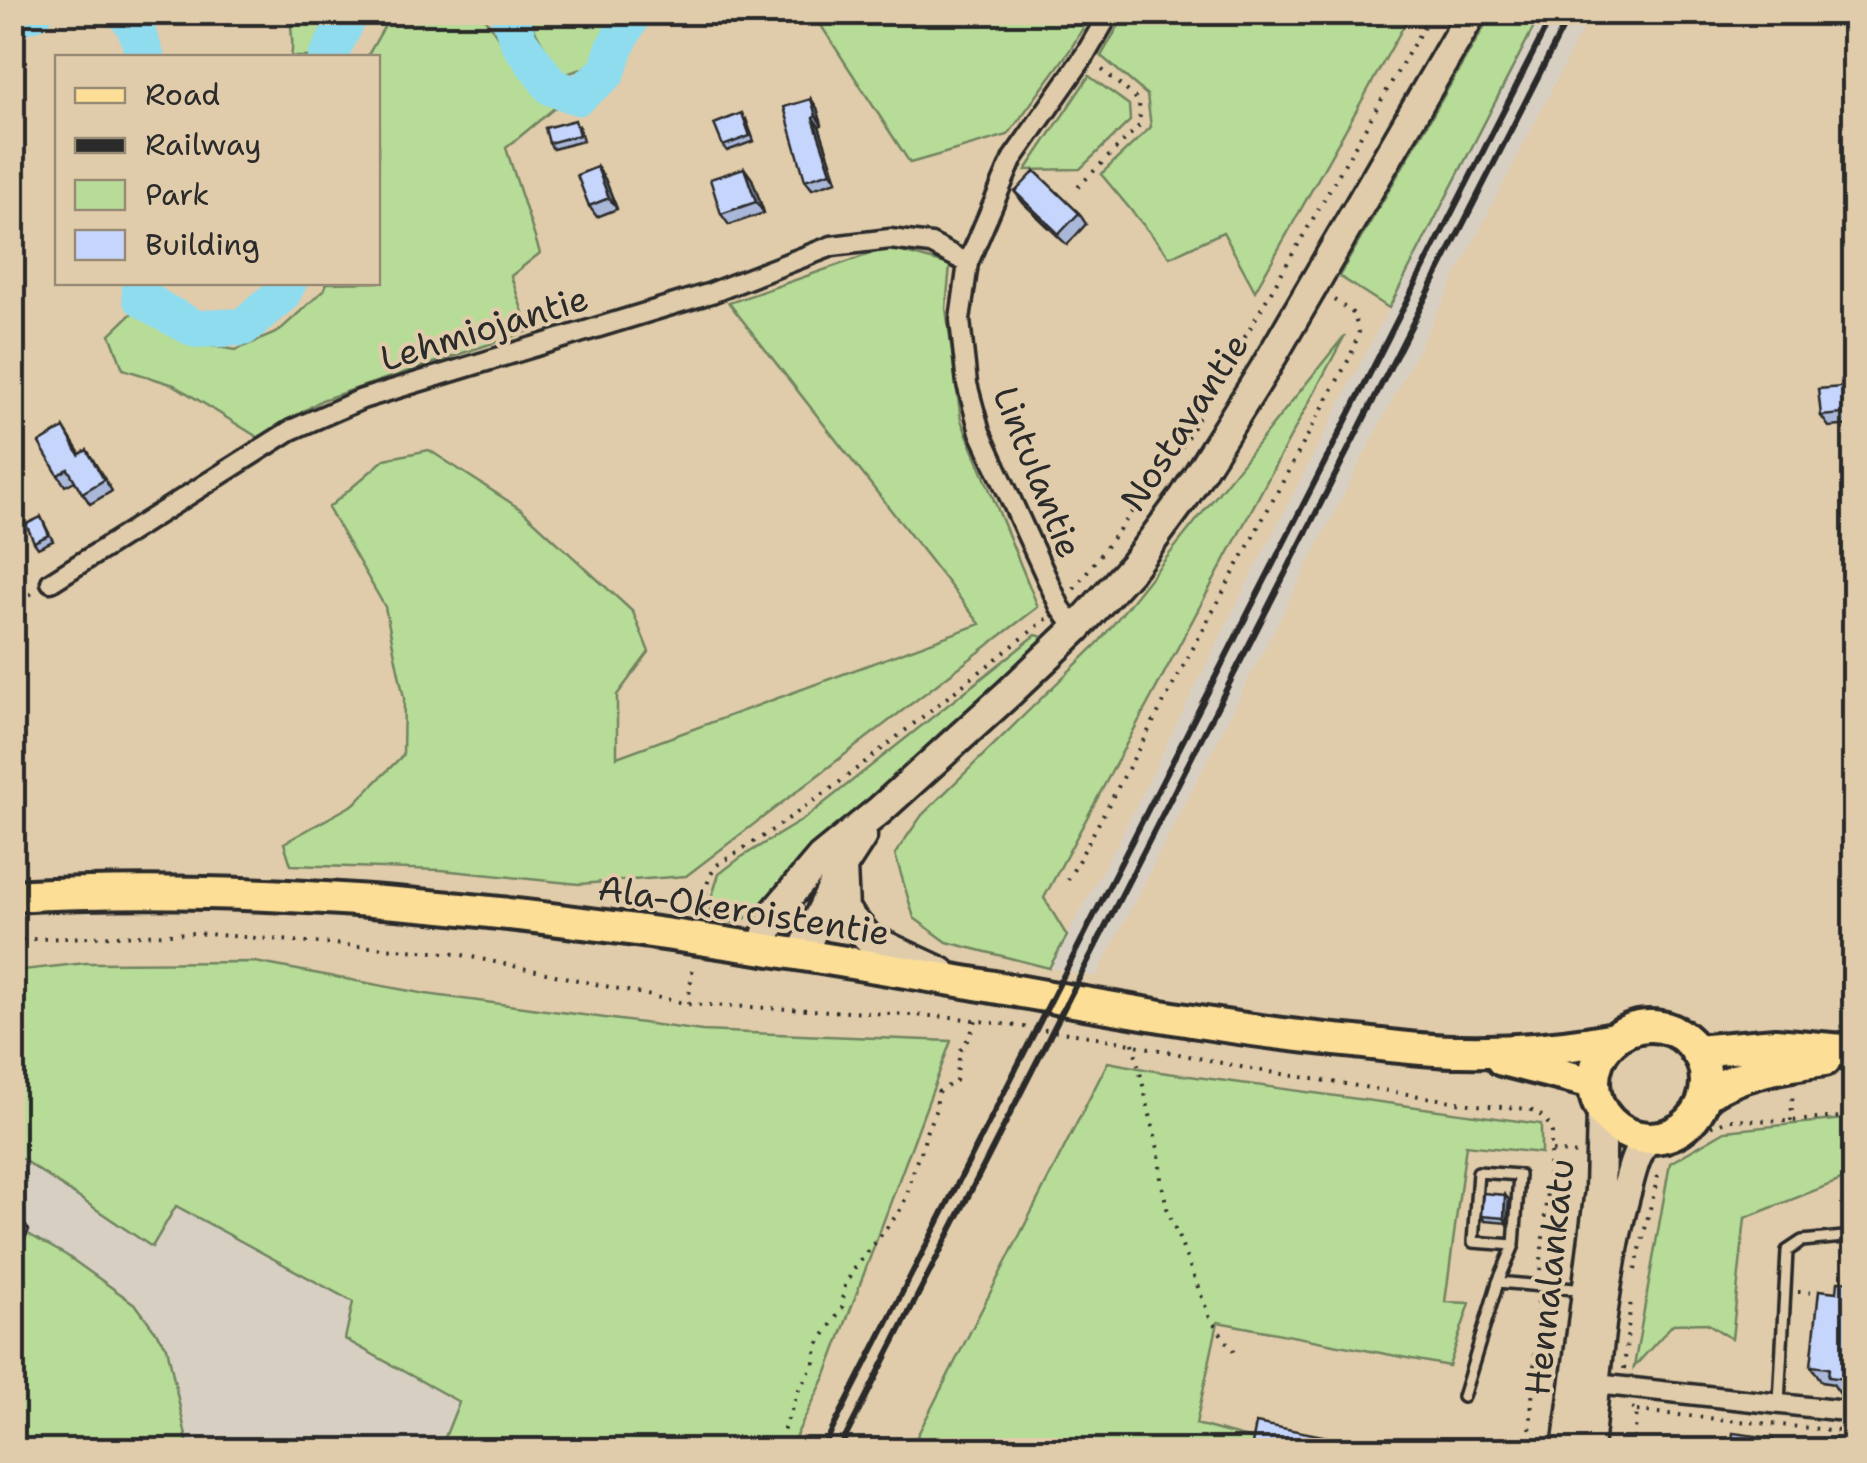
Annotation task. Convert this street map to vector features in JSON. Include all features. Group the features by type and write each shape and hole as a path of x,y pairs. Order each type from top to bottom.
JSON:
{"main road":[{"name":"Ala-Okeroistentie","path":"12,896 245,894 419,904 594,924 1240,1029 1460,1051 1530,1066 1598,1098"},
{"path":"1631,1029 1669,1029 1685,1038 1696,1051 1704,1066 1704,1096 1688,1124 1659,1138 1657,1154 1612,1124 1598,1098 1599,1058 1614,1038 1631,1029"},
{"name":"Ala-Okeroistentie","path":"1460,1051 1574,1046 1614,1038"},
{"path":"1696,1051 1775,1044 1854,1054"},
{"path":"1704,1096 1764,1072 1854,1054"}],"street":[{"name":"Lintulantie","path":"1068,618 980,432 967,384 960,320 968,262 1013,158 1085,56 1110,12"},
{"name":"Nostavantie","path":"761,950 775,912 822,858 1009,693 1068,618 1134,565 1185,496 1314,286 1472,12"},
{"name":"Lehmiojantie","path":"50,582 291,430 362,399 711,293 832,246 890,239 931,244 968,262"},
{"name":"Nostavantie","path":"800,956 842,867 880,810"},
{"path":"842,867 844,910 868,938 967,982"},
{"name":"Hennalankatu","path":"1567,1450 1585,1383 1596,1292 1598,1098"},
{"name":"Hennalankatu","path":"1596,1292 1635,1158 1657,1154"},
{"path":"1585,1383 1854,1412"},
{"name":"Hennalankatu","path":"1585,1383 1588,1450"}],"lane":[{"path":"1463,1397 1498,1282 1514,1245 1519,1175 1478,1172 1473,1242 1514,1245"},
{"path":"1779,1403 1787,1251 1802,1241 1854,1236"},
{"path":"1498,1282 1596,1292"}],"path":[{"path":"700,918 709,877 717,864 836,785 1039,626 1068,618 1181,448 1432,12"},
{"path":"1078,186 1140,125 1139,101 1085,56"},
{"path":"1068,880 1350,357 1359,333 1354,314 1314,286"},
{"path":"12,606 50,582"},
{"path":"12,940 194,934 458,954 688,1004 976,1020 1134,1043 1251,1069 1476,1105 1530,1109 1550,1125 1552,1134 1529,1450"},
{"path":"688,1004 693,962"},
{"path":"776,1450 814,1362 817,1346 842,1308 852,1272 906,1198 936,1110 938,1092 956,1081 960,1051 976,1020"},
{"path":"1134,1043 1167,1208 1210,1318 1234,1352"},
{"path":"1791,1121 1793,1085"},
{"path":"1854,1116 1721,1122 1657,1154 1632,1284 1622,1402 1637,1411 1854,1432"},
{"path":"1784,1292 1819,1292"},
{"path":"1633,1450 1637,1411"}],"shaded area":[{"path":"1541,13 1591,13 1096,977 1049,968 1122,834"},
{"path":"12,1153 151,1246 176,1206 353,1302 346,1339 460,1402 440,1450 189,1450 167,1348 13,1225"}],"green space":[{"path":"291,13 336,13 315,55 291,55"},
{"path":"392,13 481,13 530,82 557,106 506,148 540,253 511,276 529,331 322,400 259,438 174,385 123,369 110,334 134,311 193,343 236,350 278,332 326,285 380,285 380,55 368,55"},
{"path":"525,13 621,13 598,63 561,76"},
{"path":"813,13 1092,13 1008,135 910,163"},
{"path":"1126,13 1411,13 1255,291 1223,232 1170,257 1101,174 1151,127 1147,95 1101,56"},
{"path":"1492,13 1541,13 1389,308 1339,276"},
{"path":"1089,76 1129,105 1130,121 1080,169 1026,170"},
{"path":"887,248 950,265 946,308 961,420 1038,607 686,876 579,884 441,870 291,865 284,843 354,804 403,755 404,698 385,607 328,508 385,459 429,450 522,510 633,612 649,652 617,695 617,757 980,624 729,303"},
{"path":"1345,335 1044,898 1067,936 1049,968 947,942 914,918 895,854 922,815 1099,642"},
{"path":"1036,635 1043,637 1034,651 940,733 767,904 738,923 710,920 710,902 719,874 804,819"},
{"path":"255,962 426,994 702,1031 951,1041 826,1375 789,1450 440,1450 459,1402 345,1339 353,1302 176,1206 152,1247 13,1153 13,971 86,963"},
{"path":"1108,1062 1541,1124 1541,1153 1466,1145 1445,1302 1470,1303 1449,1366 1218,1322 1196,1424 1255,1440 1253,1450 910,1450"},
{"path":"1854,1118 1854,1175 1745,1218 1732,1339 1707,1323 1673,1324 1634,1367 1670,1163 1725,1131"},
{"path":"12,1225 66,1255 136,1305 167,1347 189,1450 13,1450"}],"building":[{"path":"811,99 816,116 813,118 831,172 805,180 784,107"},
{"path":"742,113 750,136 723,146 714,124"},
{"path":"575,120 579,135 549,143 545,128"},
{"path":"597,167 609,198 589,206 577,175"},
{"path":"744,168 756,202 721,214 710,179"},
{"path":"1035,171 1079,213 1059,234 1015,192"},
{"path":"1854,386 1854,413 1821,416 1818,389"},
{"path":"64,428 79,455 87,450 104,480 82,493 68,469 58,475 39,443"},
{"path":"41,517 49,535 34,542 26,524"},
{"path":"1483,1193 1505,1195 1504,1218 1481,1216"},
{"path":"12,1219 25,1225 16,1243 12,1241"},
{"path":"1838,1281 1854,1282 1854,1380 1828,1377 1829,1368 1811,1366 1819,1290 1837,1292"},
{"path":"1256,1423 1379,1447 1379,1450 1251,1450"},
{"path":"1733,1433 1772,1438 1771,1450 1731,1450"},
{"path":"1854,1436 1854,1450 1803,1450 1802,1443"}],"waterway":[{"path":"12,18 34,12"},
{"path":"124,12 134,24 145,55"},
{"path":"329,55 351,12"},
{"path":"508,12 519,42 552,87 578,96 607,72 614,49 634,12"},
{"path":"141,285 141,297 196,329 243,327 281,295 286,285"}],"railway":[{"path":"822,1450 1554,12"},
{"path":"839,1450 1571,12"}]}
